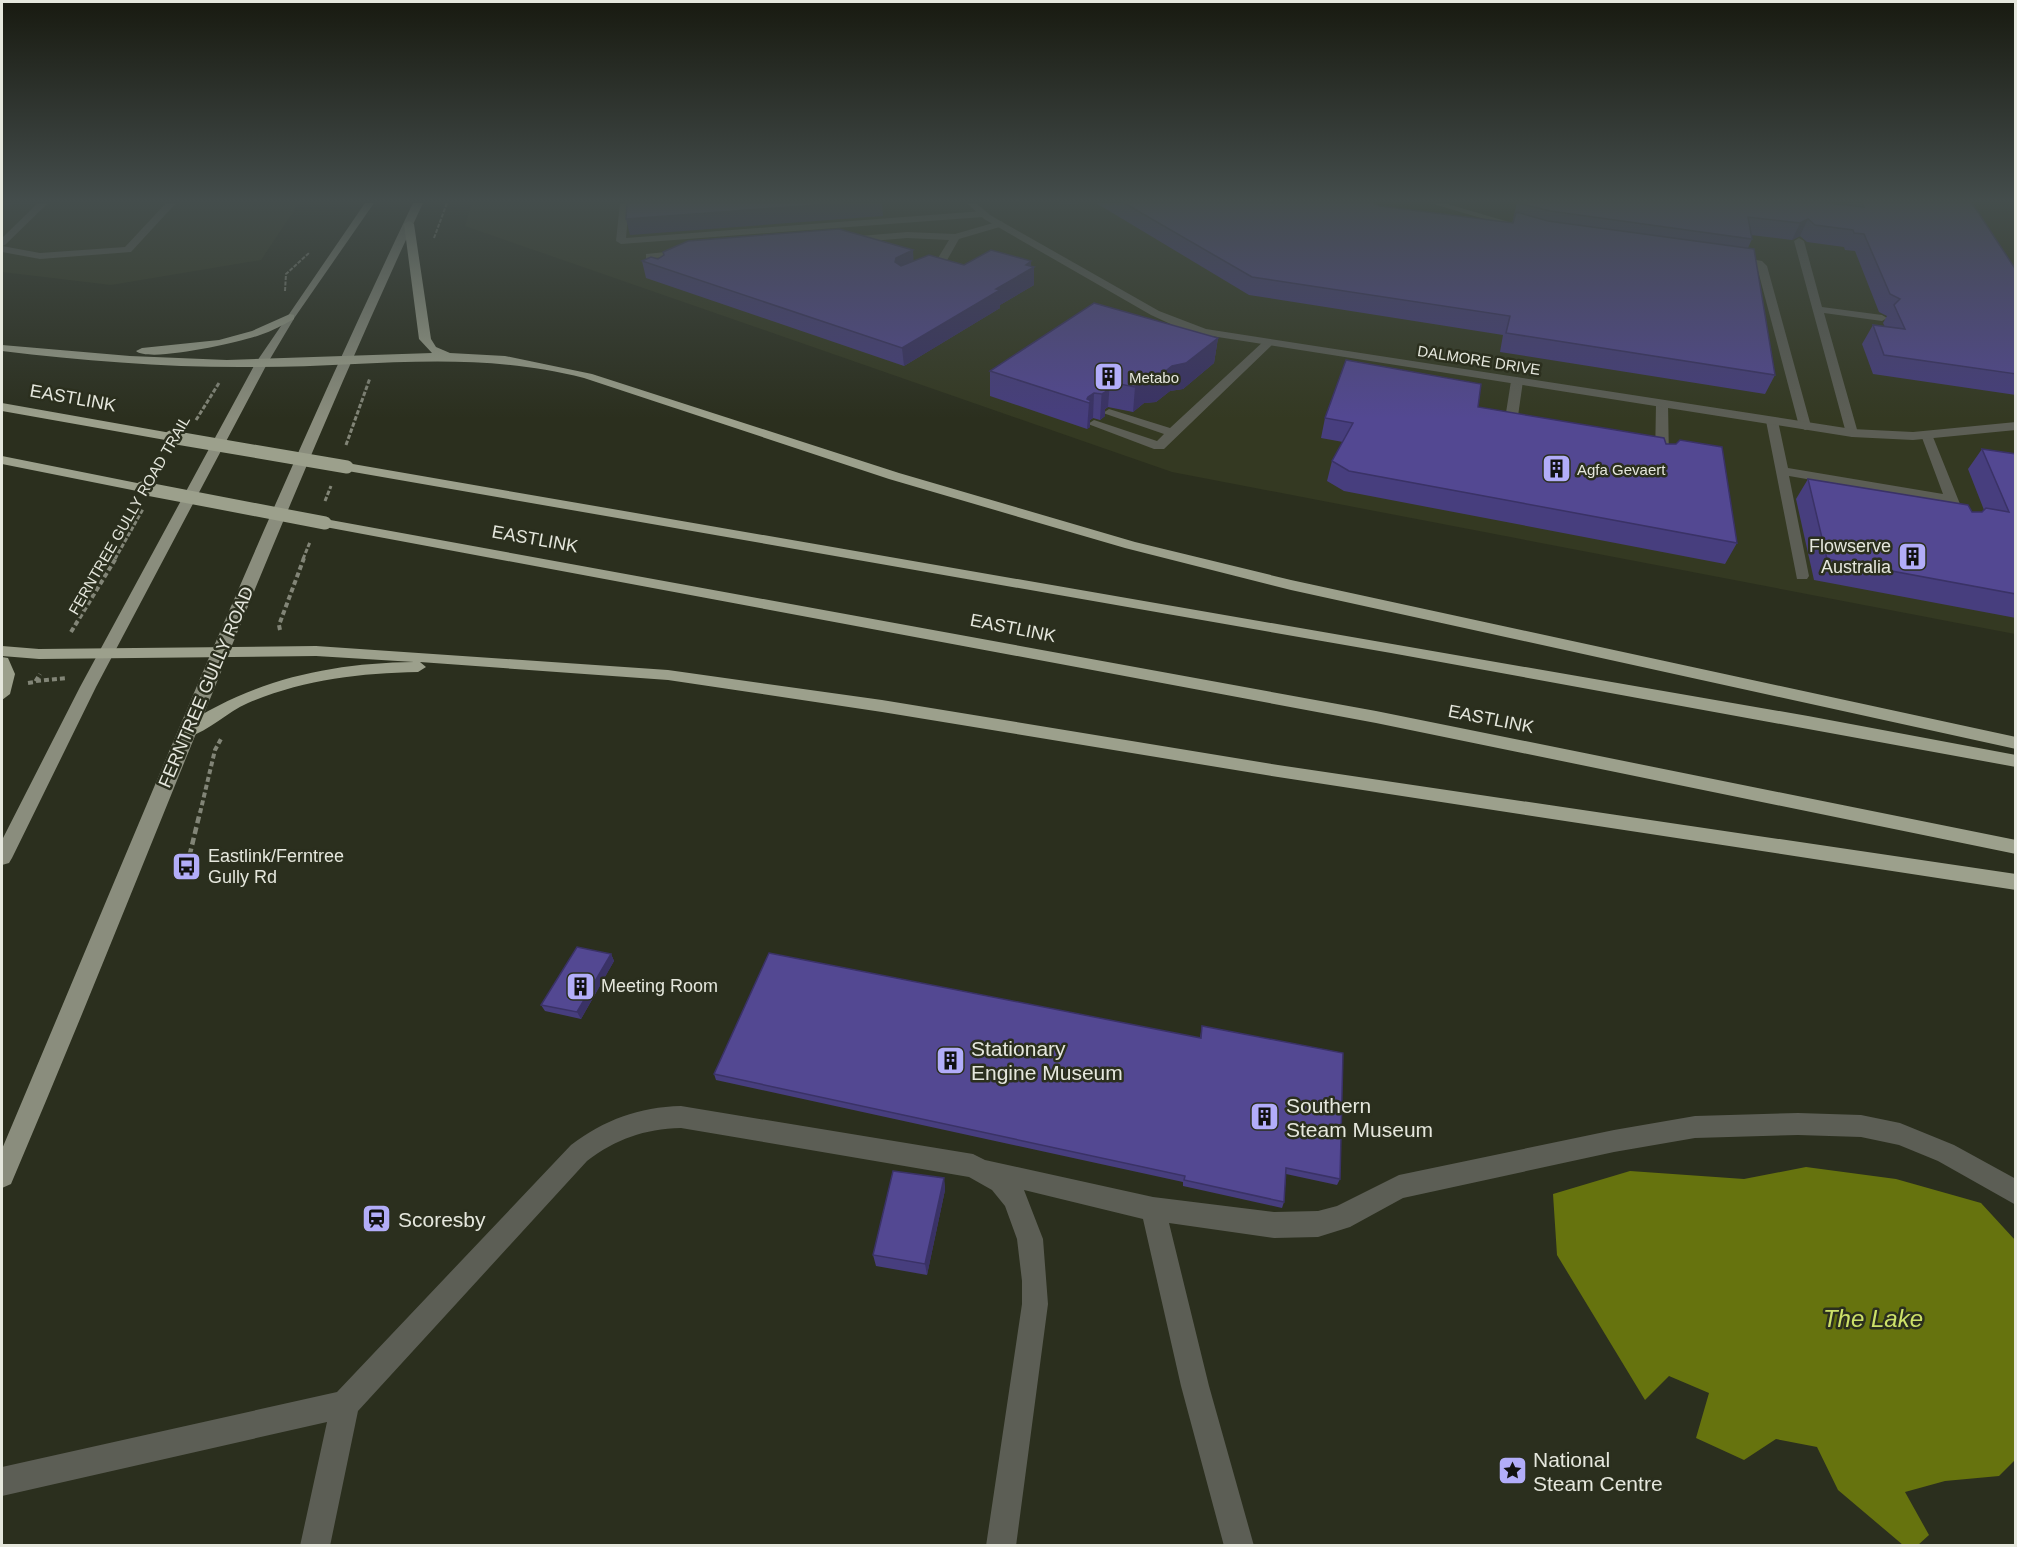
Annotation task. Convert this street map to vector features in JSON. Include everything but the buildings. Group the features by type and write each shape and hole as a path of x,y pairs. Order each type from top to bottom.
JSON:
{"highway":[{"path":"416,275 425,339 432,349 448,356"},
{"path":"36,351 133,351 187,348 250,335 290,317"},
{"path":"2,348 123,360 230,363 448,356 515,359 569,370 921,484 1205,564 2016,743"},
{"name":"EASTLINK","path":"2,407 657,523 1337,637 2016,761"},
{"name":"EASTLINK","path":"2,460 325,523 1376,717 2016,847"},
{"path":"2,651 54,654 316,651 668,675 816,696 1278,771 2016,882"},
{"path":"2,662 6,670 2,691"},
{"path":"188,730 236,700 330,674 366,669 412,667 570,668"}],"main road":[{"path":"2,858 105,653 261,363 319,275"},
{"name":"FERNTREE GULLY ROAD","path":"2,1176 220,653 346,358 385,275"}],"street":[{"name":"DALMORE DRIVE","path":"1090,275 1173,322 1205,332 1852,433 1927,435 2016,426"},
{"path":"1764,275 1805,426"},
{"path":"1808,275 1852,433"},
{"path":"1816,306 1880,314"},
{"path":"1094,424 1159,446 1269,342"},
{"path":"1517,381 1511,418 1543,424"},
{"path":"1662,404 1656,442 1662,459"},
{"path":"1109,413 1172,433"},
{"path":"1772,421 1802,576"},
{"path":"1927,435 1962,527"},
{"path":"1782,471 1952,500"},
{"path":"315,1545 345,1404 564,1167 589,1145 627,1124 648,1118 681,1117 973,1166 1153,1209 1274,1225 1318,1224 1341,1218 1399,1187 1614,1141 1695,1127 1798,1124 1861,1126 1900,1134 1946,1153 2016,1193"},
{"path":"973,1166 996,1178 1015,1198 1030,1239 1035,1281 1035,1304 1001,1545"},
{"path":"1153,1209 1192,1374 1239,1545"},
{"path":"2,1482 345,1404"}],"path":[{"name":"FERNTREE GULLY ROAD TRAIL","path":"194,424 230,363"},
{"name":"FERNTREE GULLY ROAD TRAIL","path":"2,691 35,681 81,620 146,504"},
{"path":"187,866 215,750 224,735"}],"shaded area":[{"path":"29,275 170,275 111,285"},
{"path":"606,275 2015,275 2015,634 1172,472"}],"water":[{"name":"The Lake","path":"1806,1167 1896,1179 1981,1203 2015,1240 2015,1460 1999,1476 1945,1481 1905,1492 1929,1535 1918,1545 1903,1545 1838,1490 1817,1447 1776,1439 1744,1460 1696,1438 1709,1393 1669,1376 1645,1400 1557,1255 1553,1194 1630,1171 1744,1179"}],"place":[{"name":"Metabo","path":"1108,377"},
{"name":"Agfa Gevaert","path":"1556,469"},
{"name":"Flowserve Australia","path":"1912,556"},
{"name":"Eastlink/Ferntree Gully Rd","path":"187,866"},
{"name":"Meeting Room","path":"580,986"},
{"name":"Stationary Engine Museum","path":"950,1060"},
{"name":"Southern Steam Museum","path":"1265,1117"},
{"name":"Scoresby","path":"377,1219"},
{"name":"National Steam Centre","path":"1512,1471"}]}
